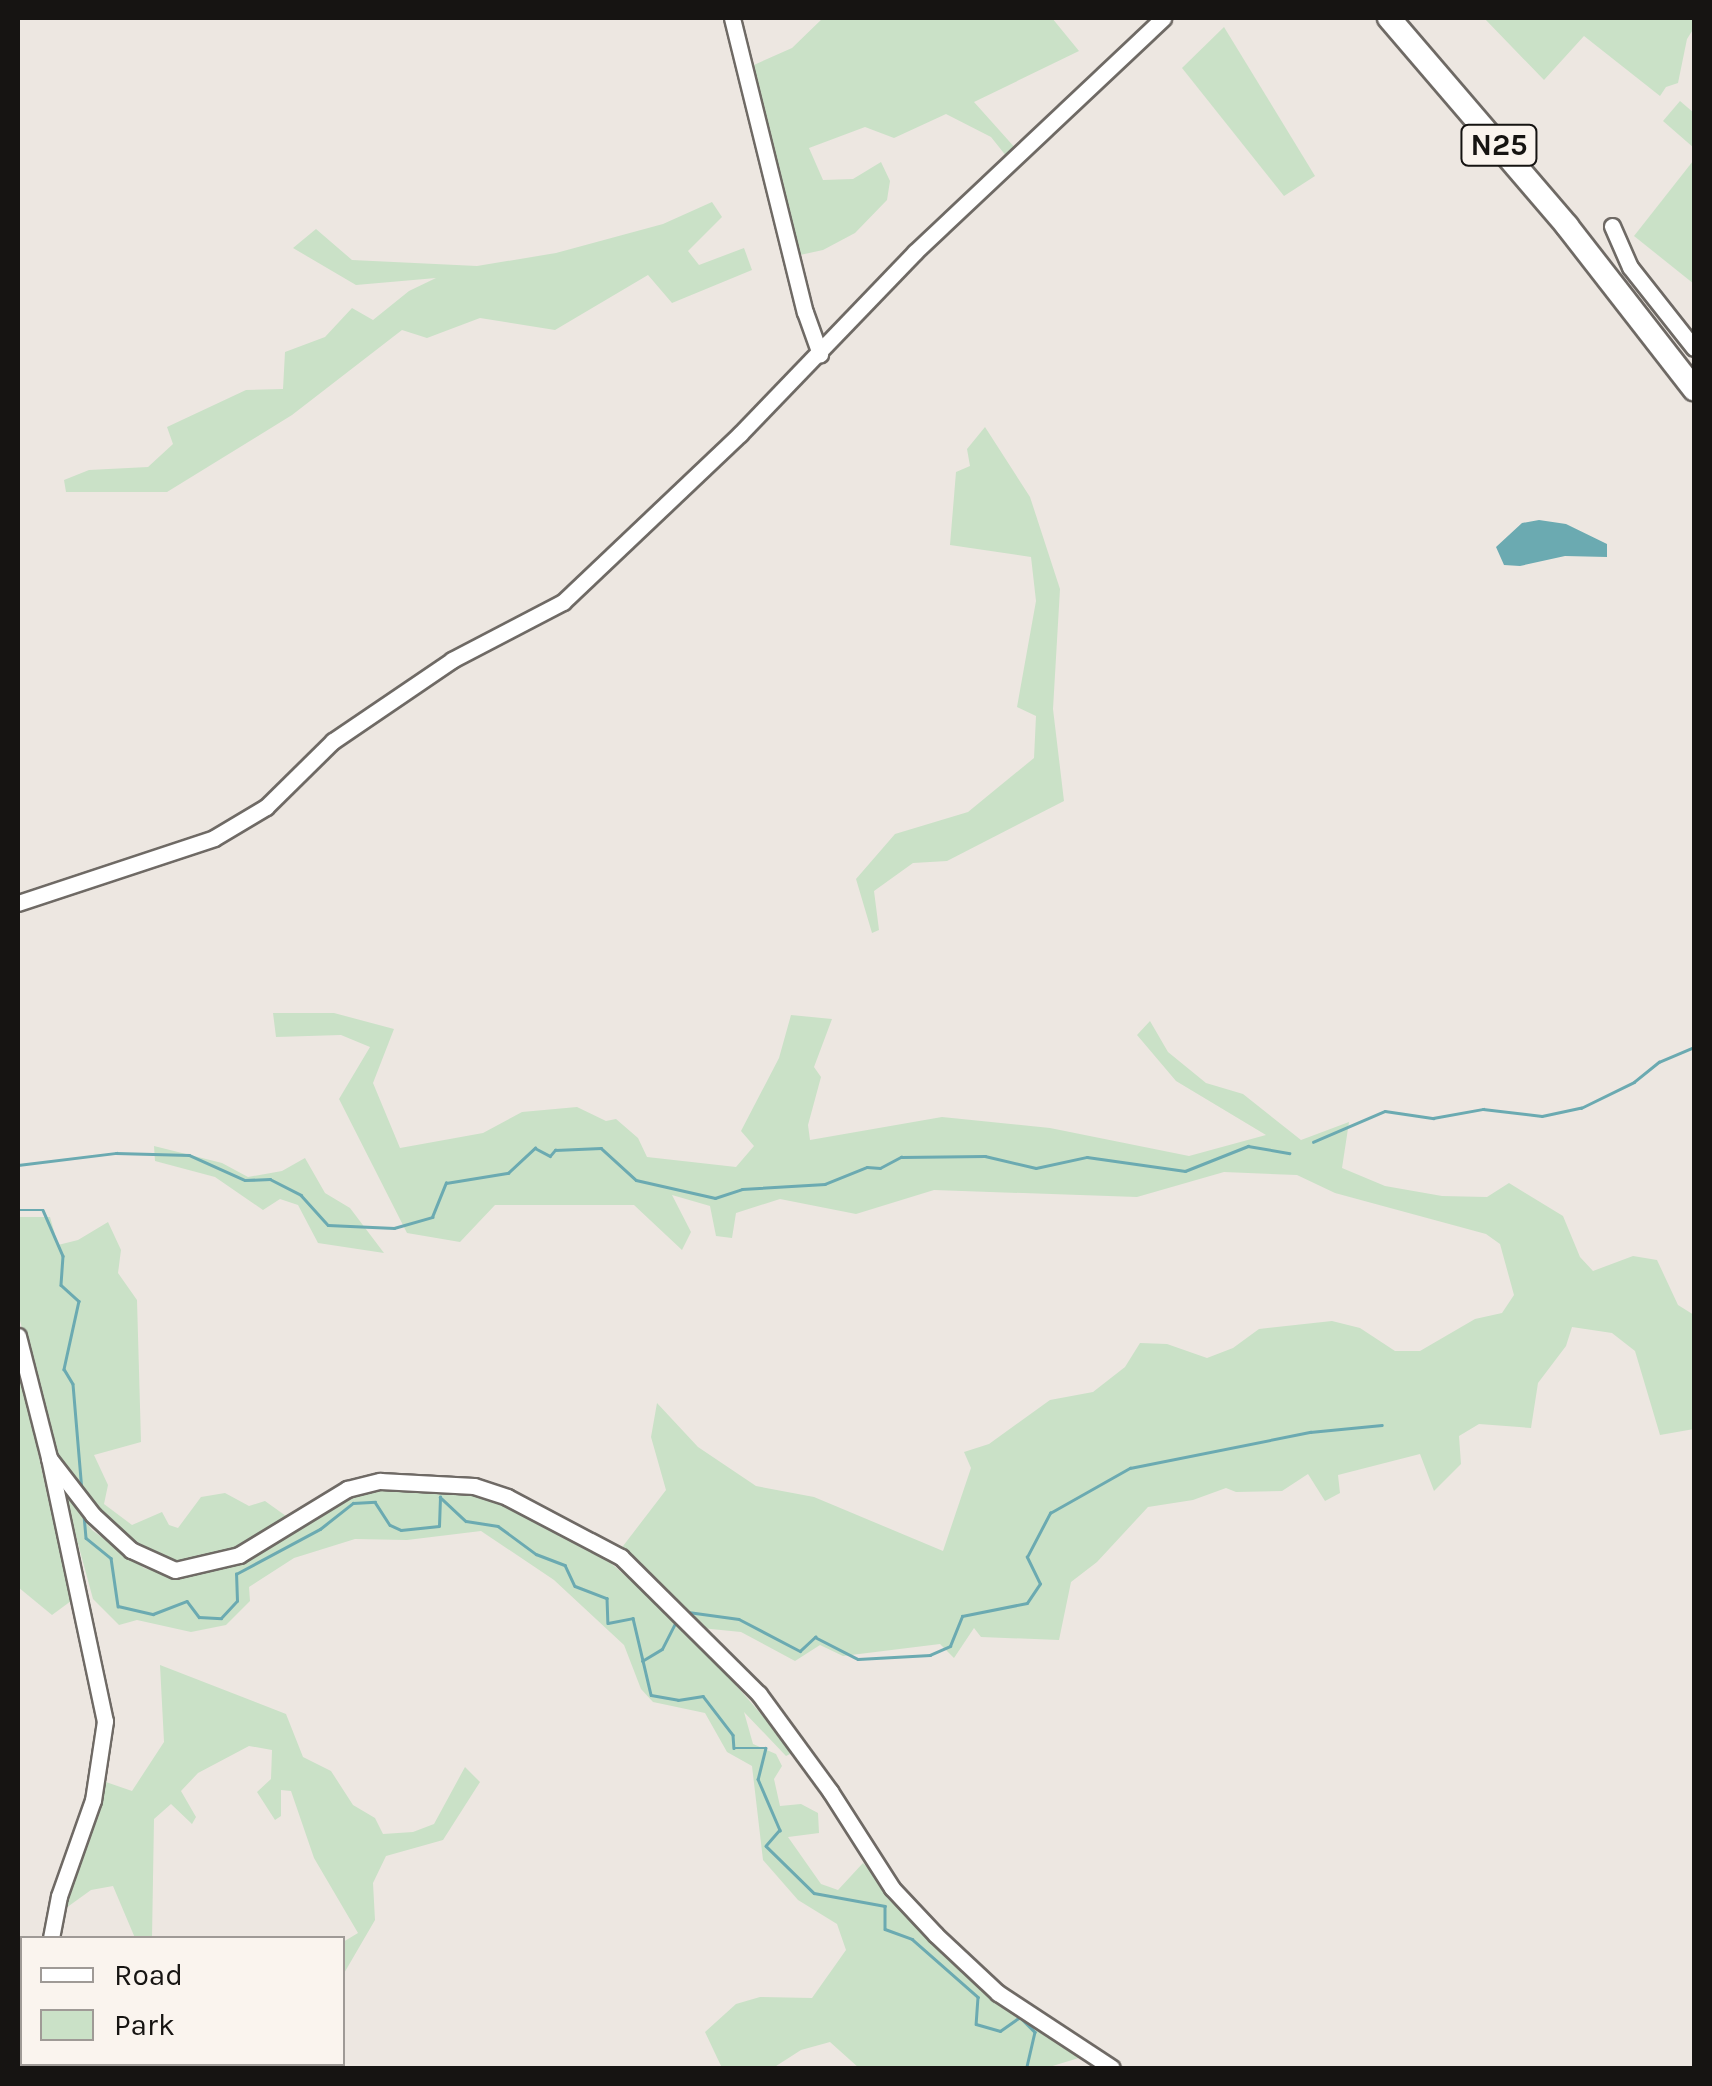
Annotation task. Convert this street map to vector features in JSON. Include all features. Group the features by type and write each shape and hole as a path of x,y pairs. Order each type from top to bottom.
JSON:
{"highway":[{"name":"N25","path":"1389,18 1566,226 1694,388"}],"street":[{"path":"732,18 805,312 820,354"},
{"path":"18,903 214,838 266,807 334,740 452,660 563,602 820,354 904,263 1163,18"},
{"path":"1612,226 1630,266 1694,348"},
{"path":"18,1336 49,1458 104,1721 93,1800 59,1896 51,1936"},
{"path":"49,1458 92,1515 131,1550 176,1570 240,1555 348,1489 380,1481 458,1483 508,1497 621,1557 768,1706 903,1900 998,1993 1112,2068"}],"green space":[{"path":"823,18 1052,18 1079,51 974,102 1017,150 1007,157 991,137 946,114 894,138 865,127 809,148 823,180 853,179 881,162 890,181 887,200 855,233 823,250 800,255 747,68 792,48"},
{"path":"1484,18 1694,18 1694,28 1687,39 1678,83 1666,87 1660,96 1584,36 1544,80"},
{"path":"1224,27 1315,176 1284,196 1182,68"},
{"path":"1680,101 1694,113 1694,148 1663,121"},
{"path":"1694,162 1694,284 1634,236"},
{"path":"712,202 722,217 688,251 699,265 744,248 752,270 672,303 648,275 555,330 480,318 427,338 402,330 292,415 167,492 66,492 64,480 89,470 148,467 173,444 167,427 246,390 283,389 285,352 325,337 352,308 373,320 409,291 436,278 356,285 293,248 316,229 352,260 477,266 556,253 663,224"},
{"path":"985,427 1030,497 1060,589 1053,709 1064,801 947,861 913,863 874,891 879,930 872,933 856,879 895,834 968,812 1034,758 1036,716 1017,707 1036,601 1031,557 950,545 956,472 970,466 967,449"},
{"path":"273,1013 334,1013 394,1029 373,1083 400,1148 483,1133 522,1112 577,1107 606,1121 616,1119 638,1138 647,1157 736,1167 754,1146 741,1131 779,1058 791,1015 832,1019 814,1067 821,1077 808,1125 810,1140 942,1117 1050,1128 1189,1156 1266,1135 1176,1081 1137,1035 1150,1021 1168,1052 1206,1083 1243,1094 1301,1140 1349,1122 1342,1168 1385,1186 1442,1196 1487,1197 1509,1183 1563,1216 1580,1257 1593,1271 1633,1256 1657,1260 1678,1305 1694,1315 1694,1429 1660,1435 1635,1351 1612,1333 1572,1327 1566,1346 1538,1383 1531,1428 1479,1424 1459,1436 1461,1464 1434,1491 1420,1454 1338,1475 1340,1493 1325,1501 1308,1474 1282,1491 1236,1492 1226,1488 1193,1500 1148,1507 1097,1562 1071,1582 1059,1640 981,1637 974,1628 954,1658 940,1644 843,1656 820,1645 795,1661 741,1632 701,1628 620,1550 666,1490 651,1437 657,1403 698,1447 756,1486 814,1497 943,1551 971,1468 964,1452 989,1444 1050,1400 1093,1392 1125,1367 1140,1343 1167,1344 1207,1358 1233,1348 1259,1329 1332,1321 1360,1328 1395,1351 1420,1351 1475,1319 1502,1313 1514,1295 1500,1244 1486,1234 1335,1193 1297,1175 1224,1172 1137,1197 934,1190 856,1214 780,1199 736,1213 732,1238 716,1236 710,1206 672,1195 691,1232 682,1250 634,1205 495,1205 460,1242 407,1233 339,1099 370,1047 341,1035 276,1037"},
{"path":"154,1146 222,1163 248,1177 282,1171 305,1158 325,1193 350,1208 384,1253 318,1243 298,1205 280,1199 263,1210 215,1177 155,1161"},
{"path":"18,1217 50,1217 58,1245 78,1240 108,1222 121,1250 118,1273 137,1300 141,1442 94,1455 108,1485 104,1504 132,1525 162,1512 169,1525 178,1528 201,1497 225,1493 249,1506 265,1501 286,1516 238,1551 178,1566 135,1548 94,1512 56,1459 18,1313"},
{"path":"18,1363 71,1601 52,1615 18,1587"},
{"path":"386,1487 463,1489 526,1512 612,1564 694,1637 794,1752 786,1756 744,1712 753,1744 776,1754 782,1766 774,1779 780,1806 801,1804 818,1813 819,1833 788,1837 821,1884 838,1890 863,1863 986,1993 1082,2057 1046,2068 859,2068 830,2042 801,2050 773,2068 722,2068 705,2032 736,2004 760,1997 812,1998 846,1950 837,1924 798,1900 763,1860 752,1766 727,1752 705,1713 653,1702 641,1689 624,1645 554,1580 481,1531 407,1540 355,1539 294,1558 249,1587 250,1601 226,1625 191,1632 137,1620 119,1625 93,1599 64,1492 92,1530 144,1568 179,1578 244,1562 323,1509 354,1493"},
{"path":"160,1665 286,1714 303,1757 331,1771 353,1805 375,1818 383,1834 413,1832 434,1824 465,1767 480,1782 443,1840 386,1856 373,1883 375,1920 345,1972 345,1941 358,1933 314,1858 291,1791 281,1790 281,1816 275,1820 257,1792 271,1779 272,1750 249,1746 198,1773 181,1791 196,1817 192,1824 171,1804 154,1819 152,1936 134,1936 113,1886 91,1890 66,1908 103,1781 132,1791 164,1742"}],"water":[{"path":"1539,520 1566,524 1607,544 1607,557 1565,556 1520,566 1504,565 1496,547 1522,523"}],"waterway":[{"path":"1313,1142 1385,1111 1433,1118 1483,1109 1542,1116 1581,1108 1634,1082 1659,1062 1694,1047"},
{"path":"18,1165 116,1153 189,1155 245,1180 270,1179 301,1195 328,1225 394,1228 432,1217 446,1183 508,1173 535,1148 550,1156 555,1150 601,1148 636,1180 715,1198 742,1189 825,1184 867,1167 880,1168 901,1157 985,1156 1036,1168 1087,1157 1185,1171 1248,1146 1289,1153"},
{"path":"18,1210 43,1210 63,1256 61,1285 79,1301 64,1369 73,1384 82,1492"},
{"path":"688,1612 739,1619 800,1651 815,1637 858,1659 930,1655 950,1646 962,1616 1027,1603 1040,1584 1027,1557 1050,1513 1130,1468 1310,1432 1382,1425"},
{"path":"84,1515 86,1538 111,1558 118,1606 153,1614 187,1601 199,1617 221,1618 237,1601 236,1574 320,1529 353,1503 375,1502 390,1525 401,1530 439,1526 440,1497 466,1521 498,1526 536,1554 565,1565 575,1586 607,1598 608,1623 633,1618 651,1695 678,1700 703,1696 733,1735 734,1748 766,1748 758,1779 780,1830 766,1846 814,1893 885,1906 885,1929 912,1939 978,1997 976,2024 1000,2031 1020,2017 1035,2032 1027,2068"},
{"path":"642,1661 662,1649 677,1619"}]}
